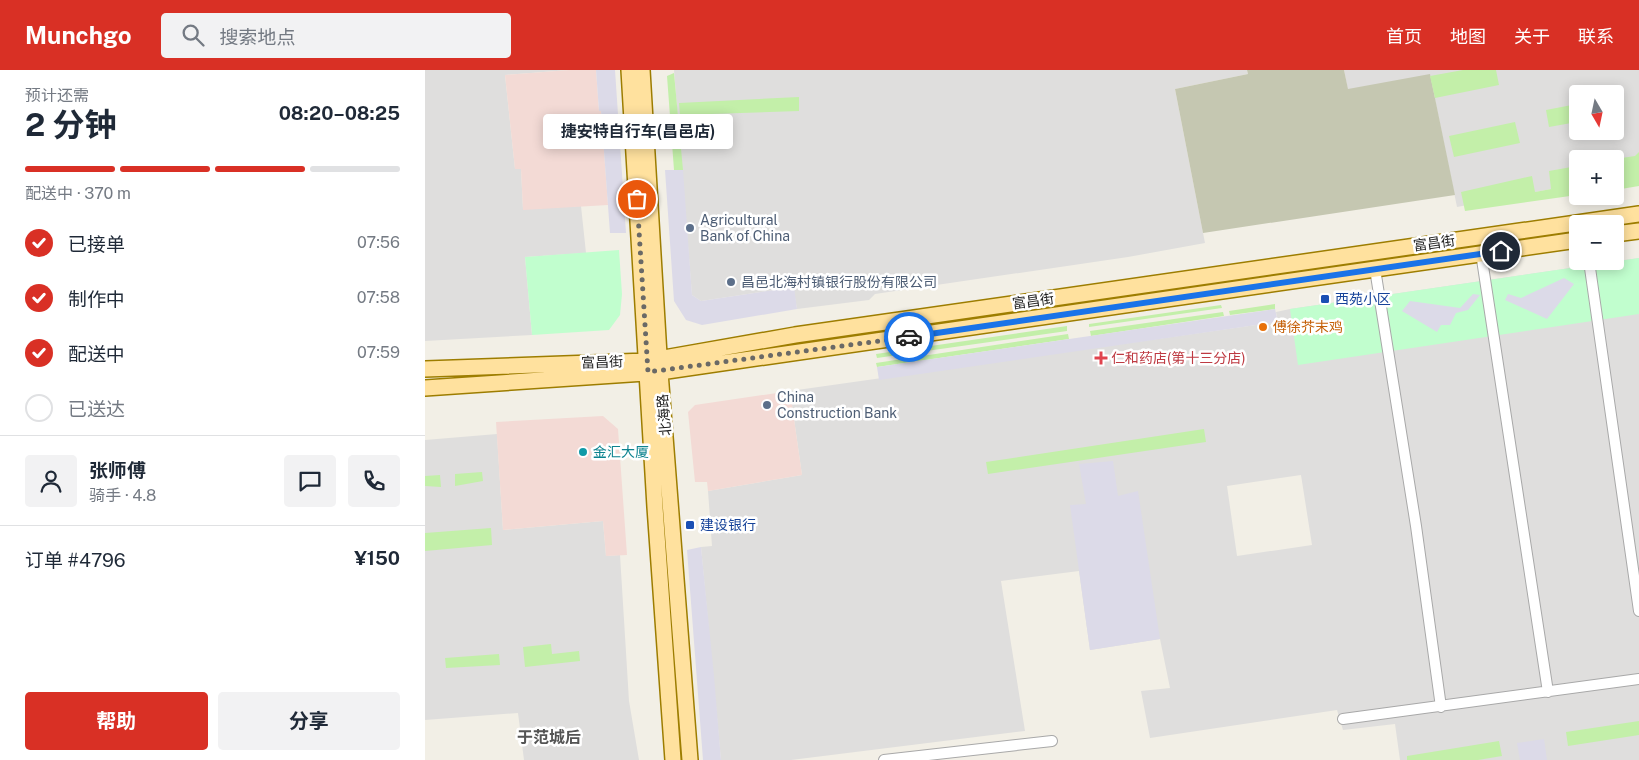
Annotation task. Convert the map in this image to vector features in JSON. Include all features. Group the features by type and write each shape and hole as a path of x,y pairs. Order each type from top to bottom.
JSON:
{"main road":[{"name":"北海路","path":"629,70 653,366 691,760"},
{"name":"北海路","path":"642,70 653,366 673,760"},
{"name":"富昌街","path":"425,370 653,366 795,335 1639,214"},
{"path":"1624,233 1639,231"},
{"name":"富昌街","path":"425,388 653,366 1569,241"}],"street":[{"path":"1481,253 1548,692"},
{"path":"1375,269 1416,526 1441,707"},
{"path":"1590,270 1639,611"},
{"path":"1343,719 1639,679"},
{"path":"884,760 1052,741"}],"shaded area":[{"path":"425,70 569,70 505,75 515,169 521,169 523,209 581,206 586,253 525,257 532,335 425,341"},
{"path":"596,70 608,205 523,210 521,169 515,169 505,75"},
{"path":"596,70 615,70 626,233 610,233"},
{"path":"674,70 1247,70 1248,74 1175,89 1205,243 1128,257 875,294 869,300 797,309 793,287 701,301 692,295"},
{"path":"1247,70 1344,70 1348,89 1430,74 1455,195 1203,233 1175,89 1248,74"},
{"path":"1344,70 1639,70 1639,172 1624,175 1624,150 1569,150 1569,186 1457,207 1430,75 1348,90"},
{"path":"665,170 683,170 692,295 701,301 794,287 797,309 702,325 686,320 674,301"},
{"path":"1639,258 1639,760 1400,760 1395,724 1343,730 1337,710 1150,738 1141,691 1170,688 1160,639 1090,650 1079,571 1001,581 1025,731 791,760 721,760 701,547 712,546 708,491 802,475 790,391 1278,322 1276,312 1569,268 1569,270 1624,270 1624,260","holes":["1301,475 1312,545 1237,556 1227,486"]},
{"path":"1564,278 1574,284 1547,319 1505,300 1508,294 1521,298"},
{"path":"1473,294 1480,295 1468,310 1456,313 1450,325 1441,325 1437,332 1402,311 1410,301 1460,308"},
{"path":"1275,309 1278,322 879,380 877,367"},
{"path":"790,391 802,475 708,491 707,482 695,482 688,412 695,405"},
{"path":"603,416 618,429 627,555 606,556 603,521 503,530 496,422"},
{"path":"497,434 503,530 603,521 606,556 620,555 629,701 639,760 524,760 518,713 425,720 425,440"},
{"path":"1113,461 1118,496 1138,491 1160,639 1090,650 1070,505 1086,504 1079,464"},
{"path":"701,547 721,760 703,760 687,550"},
{"path":"1544,739 1547,760 1520,760 1517,743"}],"green space":[{"path":"1463,70 1496,70 1499,85 1435,98 1430,76"},
{"path":"674,73 683,170 674,170 667,76"},
{"path":"799,97 799,111 680,115 679,103"},
{"path":"1569,106 1569,123 1549,127 1546,110"},
{"path":"1515,122 1520,143 1454,157 1449,136"},
{"path":"1639,152 1639,186 1624,188 1624,158 1635,156"},
{"path":"1569,167 1569,196 1465,211 1461,192 1532,176 1535,192 1551,189 1549,171"},
{"path":"619,250 622,294 620,315 609,330 532,335 525,257"},
{"path":"1639,258 1639,314 1298,365 1290,309 1569,268 1569,270 1624,270 1624,260"},
{"path":"1275,304 1275,309 1230,315 1229,311"},
{"path":"1221,305 1222,308 1089,327 1089,324"},
{"path":"1223,312 1224,316 1091,336 1090,331"},
{"path":"1067,326 1067,331 877,358 876,354"},
{"path":"1068,334 1069,339 877,367 876,363"},
{"path":"1204,429 1206,442 988,474 986,462"},
{"path":"482,472 483,481 455,486 455,474"},
{"path":"440,475 441,487 425,486 425,476"},
{"path":"491,528 492,545 425,551 425,533"},
{"path":"551,644 552,654 579,651 580,661 525,667 523,647"},
{"path":"499,654 500,665 446,668 445,658"},
{"path":"1639,721 1639,735 1568,746 1566,732"},
{"path":"1499,741 1502,756 1478,760 1407,760 1407,756"}],"way so far":[{"path":"637,199 648,372 660,372 909,337"}],"place":[{"name":"捷安特自行车(昌邑店)","path":"637,199"},
{"name":"Agricultural Bank of China","path":"690,228"},
{"name":"昌邑北海村镇银行股份有限公司","path":"731,282"},
{"name":"西苑小区","path":"1325,299"},
{"name":"傅徐芥末鸡","path":"1263,327"},
{"name":"仁和药店(第十三分店)","path":"1101,358"},
{"name":"China Construction Bank","path":"767,405"},
{"name":"金汇大厦","path":"583,452"},
{"name":"建设银行","path":"690,525"}],"district":[{"name":"于范城后","path":"549,737"}],"route":[{"path":"909,337 1501,251"}]}
